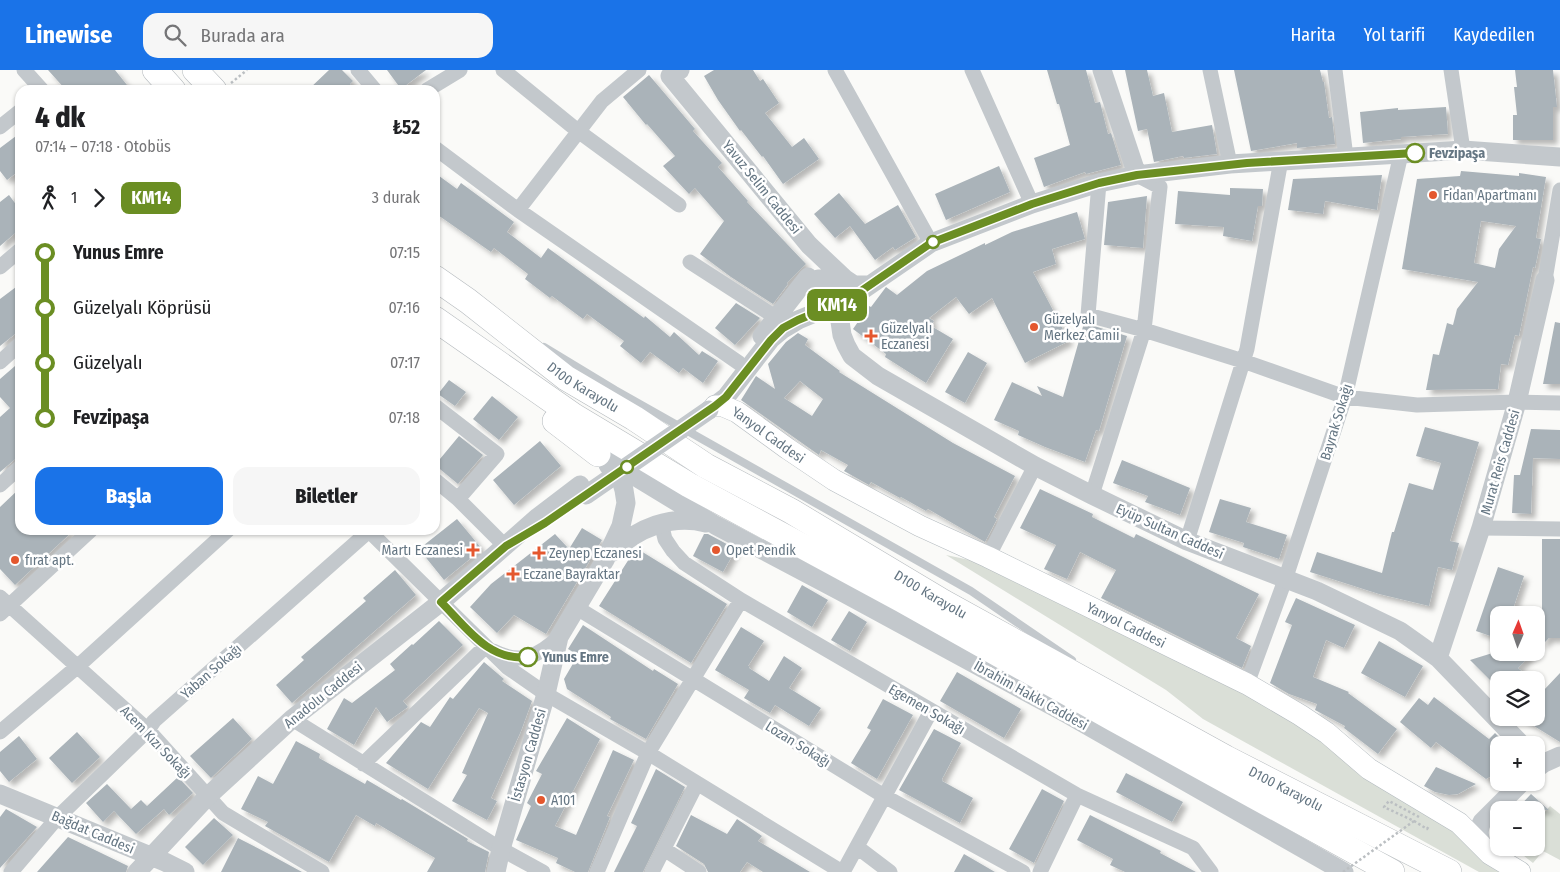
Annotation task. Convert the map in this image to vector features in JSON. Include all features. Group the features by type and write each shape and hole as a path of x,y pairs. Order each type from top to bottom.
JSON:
{"highway":[{"path":"154,70 168,85"},
{"path":"195,70 217,85"},
{"name":"D100 Karayolu","path":"440,281 468,301 566,378 634,418 706,466 791,511 943,602 1226,758 1449,872"},
{"name":"D100 Karayolu","path":"440,322 574,416 689,485 902,600 1122,724 1392,872"},
{"path":"440,323 516,390 598,454"}],"main road":[{"name":"Yanyol Caddesi","path":"707,407 722,406 737,412 788,449 843,484 920,526 988,557 1246,684 1315,724 1369,769 1447,815 1471,834 1490,854 1520,872"}],"street":[{"path":"24,70 38,85"},
{"path":"358,70 371,85"},
{"path":"436,85 460,70"},
{"path":"503,70 578,131 679,205"},
{"path":"518,210 602,101 639,70"},
{"path":"835,70 931,243"},
{"path":"972,70 1032,204"},
{"path":"1092,495 1144,330 1160,187 1137,175 1102,70"},
{"path":"1210,70 1230,164"},
{"path":"1336,70 1346,157"},
{"path":"1451,70 1463,150"},
{"name":"Yavuz Selim Caddesi","path":"672,72 809,245 844,279 854,285 870,285"},
{"path":"0,127 15,114"},
{"name":"Anadolu Caddesi","path":"137,872 207,797 292,719 441,602 538,517 583,490 707,407 726,397 777,334 798,320 870,285 931,243 1032,204 1099,183 1137,175 1281,160 1463,150 1560,158"},
{"path":"440,152 518,210 739,363"},
{"name":"Bayrak Sokağı","path":"1246,684 1285,580 1345,397 1401,154"},
{"path":"1186,541 1247,349 1281,160"},
{"path":"1099,183 1088,315 1144,330 1243,361 1345,397 1417,404 1560,403"},
{"path":"1553,275 1560,190"},
{"name":"Anadolu Caddesi","path":"707,407 715,389 777,318 812,272 813,264 809,245"},
{"path":"0,267 15,254"},
{"path":"690,262 777,318"},
{"name":"Murat Reis Caddesi","path":"1438,658 1481,528 1553,275"},
{"path":"802,287 813,280 824,279 832,285 834,302"},
{"name":"Eyüp Sultan Caddesi","path":"834,302 842,334 852,356 860,364 910,395 1035,466 1092,495 1186,541 1317,591 1379,620 1412,639 1438,658 1513,736"},
{"path":"0,362 15,348"},
{"path":"440,410 497,454 458,499"},
{"path":"598,454 715,525"},
{"name":"İstasyon Caddesi","path":"485,647 504,656 516,659 529,657 546,649 559,637 577,608 622,526 626,503 621,480 598,454"},
{"path":"988,557 1035,466"},
{"path":"0,485 15,472"},
{"path":"440,484 506,546"},
{"path":"605,560 634,534 661,523 684,520 715,525"},
{"name":"Egemen Sokağı","path":"661,523 665,539 684,563 741,600 1077,795 1192,848 1211,872"},
{"name":"İbrahim Hakkı Caddesi","path":"715,525 1067,714 1344,872"},
{"path":"1481,528 1560,529"},
{"path":"3,606 85,535"},
{"path":"0,732 77,667 222,535"},
{"name":"Yaban Sokağı","path":"11,872 58,818 154,722 362,535"},
{"path":"373,535 507,667 546,694 648,753 842,872 931,711"},
{"path":"597,872 648,753 741,600"},
{"name":"Acem Kızı Sokağı","path":"3,606 77,667 148,730 223,813 322,872"},
{"name":"Lozan Sokağı","path":"577,608 884,796 1023,872"},
{"name":"İstasyon Caddesi","path":"496,872 546,694 559,637"},
{"path":"363,764 485,647"},
{"path":"292,719 501,849 543,872"},
{"path":"1545,755 1558,757"},
{"path":"1545,763 1558,757"},
{"path":"652,872 697,783"},
{"path":"1482,847 1479,827 1486,816 1512,791"},
{"name":"Bağdat Caddesi","path":"0,794 151,856 185,872"},
{"path":"1040,872 1077,795"},
{"path":"1447,815 1471,821 1486,816"},
{"path":"857,847 890,872"},
{"path":"664,849 700,872"}],"lane":[{"path":"468,301 522,333"},
{"path":"539,343 615,390 971,591 1077,663"},
{"path":"1102,680 1175,730"}],"path":[{"path":"225,85 247,70"},
{"path":"1344,872 1414,821 1384,807 1389,801 1419,817"}],"shaded area":[{"path":"946,555 984,563 1248,695 1323,738 1457,834 1501,872 1479,872 1203,719 1166,690"},
{"path":"1550,806 1560,814 1560,860 1545,852 1545,812"},
{"path":"1524,856 1539,856 1533,863"}],"building":[{"path":"48,70 115,70 127,85 62,85"},
{"path":"329,70 342,70 353,81 351,85 313,85"},
{"path":"387,70 426,70 406,85 398,85"},
{"path":"714,70 753,70 760,81 763,79 779,103 765,113 792,147 804,138 819,159 783,184 763,156 740,131 718,100 704,76"},
{"path":"1047,70 1086,70 1095,103 1100,102 1108,134 1111,133 1121,165 1086,174 1085,172 1044,187 1034,158 1070,145 1059,104 1057,104"},
{"path":"1125,70 1147,70 1153,96 1164,93 1172,132 1212,125 1217,154 1184,158 1183,156 1154,162 1147,129 1138,131"},
{"path":"1234,70 1320,70 1324,82 1329,118 1332,117 1335,144 1297,148 1297,143 1251,151"},
{"path":"1515,70 1553,70 1557,107 1553,107 1553,140 1513,140 1513,115 1517,115 1514,87 1517,87"},
{"path":"649,75 695,129 693,131 722,163 718,167 747,202 806,264 787,283 773,304 700,254 724,221 695,188 689,194 663,166 675,156 623,97"},
{"path":"1446,107 1448,134 1401,137 1401,139 1363,143 1360,112 1398,108 1398,110"},
{"path":"15,137 15,174 7,180 0,171 0,148"},
{"path":"999,166 1010,192 946,220 935,194"},
{"path":"1461,171 1519,176 1519,173 1546,177 1536,238 1541,239 1535,268 1533,267 1519,336 1515,335 1508,365 1501,364 1498,389 1426,390 1433,354 1439,355 1447,323 1453,325 1457,309 1478,282 1402,269 1417,179 1460,176","holes":["1481,221 1516,226 1499,249 1495,268 1474,263"]},
{"path":"1382,175 1377,210 1325,201 1323,214 1288,210 1293,179"},
{"path":"440,177 457,189 461,183 514,222 507,232 541,258 548,248 644,318 645,316 670,337 674,332 699,355 702,351 718,361 703,383 683,368 679,373 650,352 641,363 620,346 624,341 587,314 583,319 552,296 550,298 525,279 528,274 494,248 491,252 440,216"},
{"path":"1230,188 1263,189 1262,206 1258,206 1252,241 1223,236 1224,227 1175,224 1178,191 1230,195"},
{"path":"839,193 865,224 898,205 916,237 895,250 893,247 875,260 850,226 835,238 814,214"},
{"path":"9,195 15,203 15,233 0,246 0,202"},
{"path":"1147,196 1143,248 1104,245 1108,202"},
{"path":"1077,212 1085,239 1052,249 1056,264 1033,272 1069,341 1025,363 992,298 969,314 956,297 929,318 934,321 931,326 953,339 926,383 885,357 886,354 853,329 869,306 871,307 886,287 897,295 927,271 985,243 985,245 1012,232"},
{"path":"15,288 15,334 0,346 0,299"},
{"path":"736,303 760,318 735,345 715,328"},
{"path":"1555,322 1560,323 1560,384 1543,384"},
{"path":"1084,323 1127,336 1099,431 1096,430 1085,462 1018,435 1019,431 994,420 1012,382 1042,396 1037,386 1063,397"},
{"path":"798,333 808,339 805,345 839,372 953,443 1015,476 994,517 997,519 985,542 928,509 926,511 871,482 869,485 844,471 848,465 821,450 819,455 741,400 756,376 775,389 768,364 786,342","holes":["800,381 823,399 812,416 784,398"]},
{"path":"968,352 987,363 965,403 945,392"},
{"path":"15,366 15,459 0,472 0,417 10,408 0,397 0,379"},
{"path":"449,380 466,392 455,406 440,395 440,391"},
{"path":"492,396 518,417 499,440 473,419"},
{"path":"1425,427 1479,442 1450,541 1459,543 1452,570 1438,567 1429,606 1379,594 1310,572 1317,552 1382,573 1392,532 1394,532 1409,483 1433,490 1441,463 1416,456"},
{"path":"1531,429 1560,430 1560,459 1533,458 1531,514 1512,513 1514,475 1520,475"},
{"path":"459,436 483,455 458,484 440,469 440,459"},
{"path":"540,441 561,466 514,505 493,480"},
{"path":"1122,460 1190,488 1180,515 1145,502 1148,496 1113,483"},
{"path":"1040,489 1093,514 1092,517 1134,538 1136,534 1259,594 1236,638 1251,646 1242,668 1101,598 1116,570 1080,552 1067,579 1044,569 1056,545 1020,528"},
{"path":"15,493 15,535 69,535 15,585 0,569 0,507"},
{"path":"1220,499 1251,508 1246,522 1287,535 1279,559 1243,547 1244,543 1209,532"},
{"path":"457,519 482,549 444,580 419,549 437,535 440,535 440,532"},
{"path":"582,528 602,540 546,634 514,615 497,633 470,607 491,584 555,534 569,549"},
{"path":"704,534 708,534 736,549 723,572 693,556"},
{"path":"1542,539 1560,539 1560,638 1549,638 1545,642 1545,606 1542,606"},
{"path":"636,548 727,604 691,663 599,606"},
{"path":"1498,567 1524,576 1514,606 1490,606 1490,636 1476,631"},
{"path":"395,570 416,595 292,703 276,685 304,660 301,657 366,601 363,598"},
{"path":"802,585 828,600 812,627 787,612"},
{"path":"1296,598 1355,625 1344,648 1326,640 1313,677 1349,692 1397,729 1378,754 1344,728 1345,726 1315,710 1317,704 1289,694 1270,683 1292,625 1285,622"},
{"path":"849,611 867,622 850,651 831,640"},
{"path":"439,621 463,645 403,701 408,707 387,722 376,707 354,745 327,729 344,698 352,703 395,670 390,664"},
{"path":"583,625 653,671 654,669 678,684 646,739 610,719 611,717 567,689 564,679 578,655 568,649"},
{"path":"741,627 764,641 748,666 750,666 749,668 769,681 784,656 802,668 789,688 821,708 809,726 775,705 770,713 744,698 749,690 715,670"},
{"path":"1379,641 1423,666 1405,697 1361,673"},
{"path":"1490,654 1490,661 1525,661 1518,668 1521,671 1490,671 1490,680 1470,660"},
{"path":"484,662 504,679 502,681 532,701 521,731 491,798 497,801 487,820 452,801 467,775 462,773 488,713 479,708 428,789 386,763 421,722 430,727 450,697 453,699"},
{"path":"957,672 1021,709 1004,738 940,701"},
{"path":"1560,673 1560,742 1534,726 1545,726 1545,689"},
{"path":"1434,697 1490,738 1490,777 1486,779 1436,742 1431,748 1400,722 1419,698 1428,705"},
{"path":"883,699 913,715 877,779 851,763 871,730 867,728"},
{"path":"233,718 252,739 211,778 190,756"},
{"path":"567,718 600,739 555,826 576,835 613,750 634,760 607,816 610,817 588,872 575,872 556,863 558,858 516,840 531,806 527,803 542,774 536,771"},
{"path":"934,729 961,743 942,779 942,781 973,798 960,823 899,790"},
{"path":"77,732 100,757 72,783 49,758"},
{"path":"19,736 37,759 9,782 0,771 0,752"},
{"path":"296,741 320,754 319,758 365,784 367,780 402,799 468,839 467,841 489,852 485,872 427,872 435,858 376,823 375,826 356,815 329,862 265,826 268,822 241,809 258,776 273,784"},
{"path":"1436,767 1476,784 1458,794 1449,795 1435,792 1424,786"},
{"path":"656,769 685,787 643,872 614,872 637,826 631,823"},
{"path":"1126,773 1183,802 1172,822 1116,792"},
{"path":"178,777 193,793 169,815 164,809 136,834 114,811 103,822 86,803 107,784 131,809 141,800 147,806"},
{"path":"1042,789 1064,801 1034,863 1009,849"},
{"path":"1531,794 1539,801 1524,801"},
{"path":"6,809 37,827 0,868 0,817"},
{"path":"691,815 727,834 737,819 762,836 758,841 810,872 763,872 747,862 740,872 708,872 704,864 676,846"},
{"path":"1090,815 1161,851 1160,853 1196,872 1125,872 1110,865 1113,859 1077,840"},
{"path":"214,818 233,835 203,865 185,847"},
{"path":"68,837 128,866 126,872 37,872"},
{"path":"238,838 269,854 302,872 221,872"},
{"path":"964,854 995,872 954,872"}],"bus line":[{"name":"KM14","path":"528,657 516,659 504,656 485,647 441,602 506,546 580,500 715,406 726,397 771,340 783,328 851,298 931,243 1032,204 1099,183 1137,175 1230,164 1415,153"}],"place":[{"name":"Fevzipaşa","path":"1415,153"},
{"name":"Fidan Apartmanı","path":"1433,195"},
{"name":"Güzelyalı Merkez Camii","path":"1034,327"},
{"name":"Güzelyalı Eczanesi","path":"871,336"},
{"name":"Martı Eczanesi","path":"473,550"},
{"name":"Opet Pendik","path":"716,550"},
{"name":"Zeynep Eczanesi","path":"539,553"},
{"name":"fırat apt.","path":"15,560"},
{"name":"Eczane Bayraktar","path":"513,574"},
{"name":"Yunus Emre","path":"528,657"},
{"name":"A101","path":"541,800"}]}
